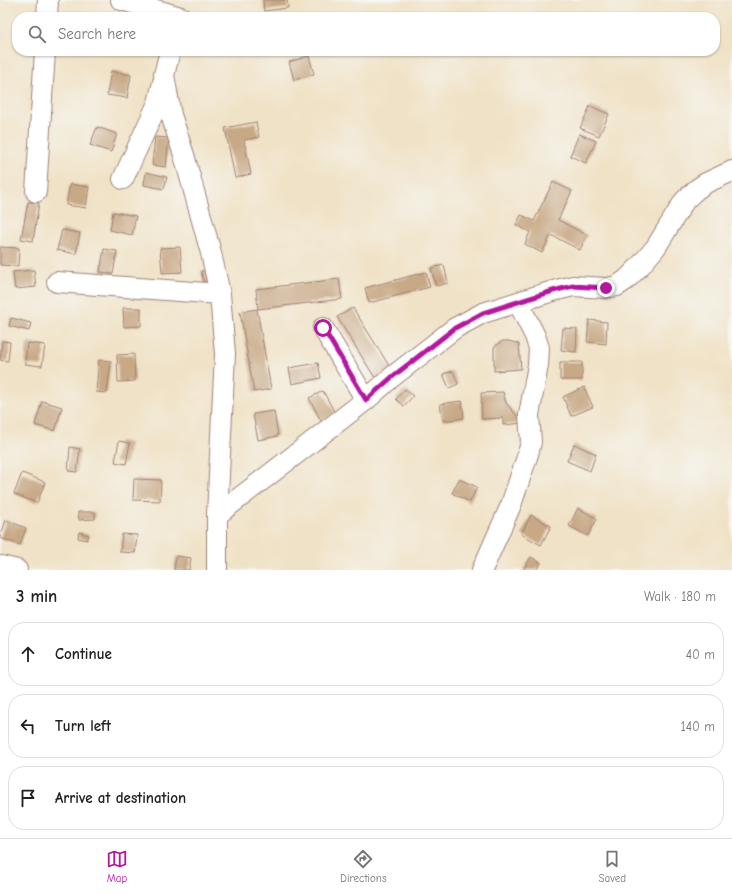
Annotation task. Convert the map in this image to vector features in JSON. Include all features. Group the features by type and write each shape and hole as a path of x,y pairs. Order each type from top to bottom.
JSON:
{"street":[{"path":"47,12 48,0"},
{"path":"121,0 163,12"},
{"path":"183,12 187,0"},
{"path":"36,192 45,56"},
{"path":"123,179 158,103 169,56"},
{"path":"164,75 171,115 184,155 207,238 220,294 225,354 217,515 217,570"},
{"path":"217,515 366,400 398,372 455,328 483,313 553,291 573,286 606,288 617,286 626,280 656,247 685,200 706,183 732,171"},
{"path":"57,282 220,294"},
{"path":"482,570 510,506 531,442 529,415 538,365 539,348 535,336 518,302"},
{"path":"323,328 366,400"}],"building":[{"path":"263,0 287,0 288,8 264,11"},
{"path":"309,56 314,74 294,80 289,62"},
{"path":"111,71 131,75 127,98 107,95"},
{"path":"590,106 609,114 599,136 580,128"},
{"path":"256,122 259,137 244,140 251,174 235,178 225,128"},
{"path":"97,127 117,134 111,152 90,145"},
{"path":"579,134 596,141 586,163 570,156"},
{"path":"155,137 169,138 166,167 152,165"},
{"path":"146,172 167,177 164,189 144,185"},
{"path":"553,182 572,191 558,220 587,235 580,250 551,235 542,253 525,244 530,232 516,225 521,215 534,221"},
{"path":"70,184 89,187 86,208 66,205"},
{"path":"28,202 39,203 33,241 21,239"},
{"path":"113,212 136,216 132,235 110,230"},
{"path":"62,230 80,233 76,254 57,250"},
{"path":"0,247 19,248 18,266 0,265"},
{"path":"180,247 182,272 162,273 160,248"},
{"path":"104,249 117,251 113,274 100,272"},
{"path":"444,265 448,283 436,286 431,268"},
{"path":"34,270 36,287 15,289 13,272"},
{"path":"210,270 213,286 205,288 201,271"},
{"path":"426,272 430,287 369,303 365,288"},
{"path":"339,279 342,299 258,309 256,289"},
{"path":"123,308 141,308 141,326 124,327"},
{"path":"353,308 393,372 377,381 337,317"},
{"path":"257,309 271,389 254,392 240,312"},
{"path":"11,318 31,323 29,331 9,326"},
{"path":"589,320 607,322 606,344 587,342"},
{"path":"563,328 577,329 576,352 561,350"},
{"path":"2,341 10,342 8,361 0,360"},
{"path":"503,341 519,344 521,369 494,371 494,347"},
{"path":"27,343 45,345 42,366 25,364"},
{"path":"134,354 135,381 118,382 117,355"},
{"path":"99,360 111,361 107,393 96,392"},
{"path":"560,362 582,362 582,380 560,380"},
{"path":"318,363 321,378 292,384 289,368"},
{"path":"453,371 458,384 449,388 443,374"},
{"path":"584,387 593,407 571,416 563,397"},
{"path":"405,389 413,396 404,406 396,399"},
{"path":"323,391 335,413 321,421 309,398"},
{"path":"503,392 506,403 523,423 503,425 503,418 482,419 481,393"},
{"path":"42,401 62,407 55,431 35,425"},
{"path":"462,401 464,418 443,421 440,404"},
{"path":"274,411 278,436 258,440 253,414"},
{"path":"119,441 130,443 126,464 115,462"},
{"path":"574,444 596,454 590,471 567,461"},
{"path":"70,447 80,449 77,472 68,471"},
{"path":"22,473 45,482 37,503 14,494"},
{"path":"134,479 161,480 160,501 133,500"},
{"path":"459,479 477,487 470,502 452,493"},
{"path":"578,508 597,519 588,536 569,526"},
{"path":"78,512 95,512 95,519 79,520"},
{"path":"531,515 551,526 541,545 521,534"},
{"path":"6,520 26,528 20,545 0,538"},
{"path":"79,532 89,535 87,540 78,538"},
{"path":"122,534 137,535 135,553 120,552"},
{"path":"176,556 191,558 189,570 174,570"},
{"path":"531,557 541,563 536,570 523,570"}],"route":[{"path":"323,328 366,400 433,344 455,328 483,313 573,286 606,288"}]}
